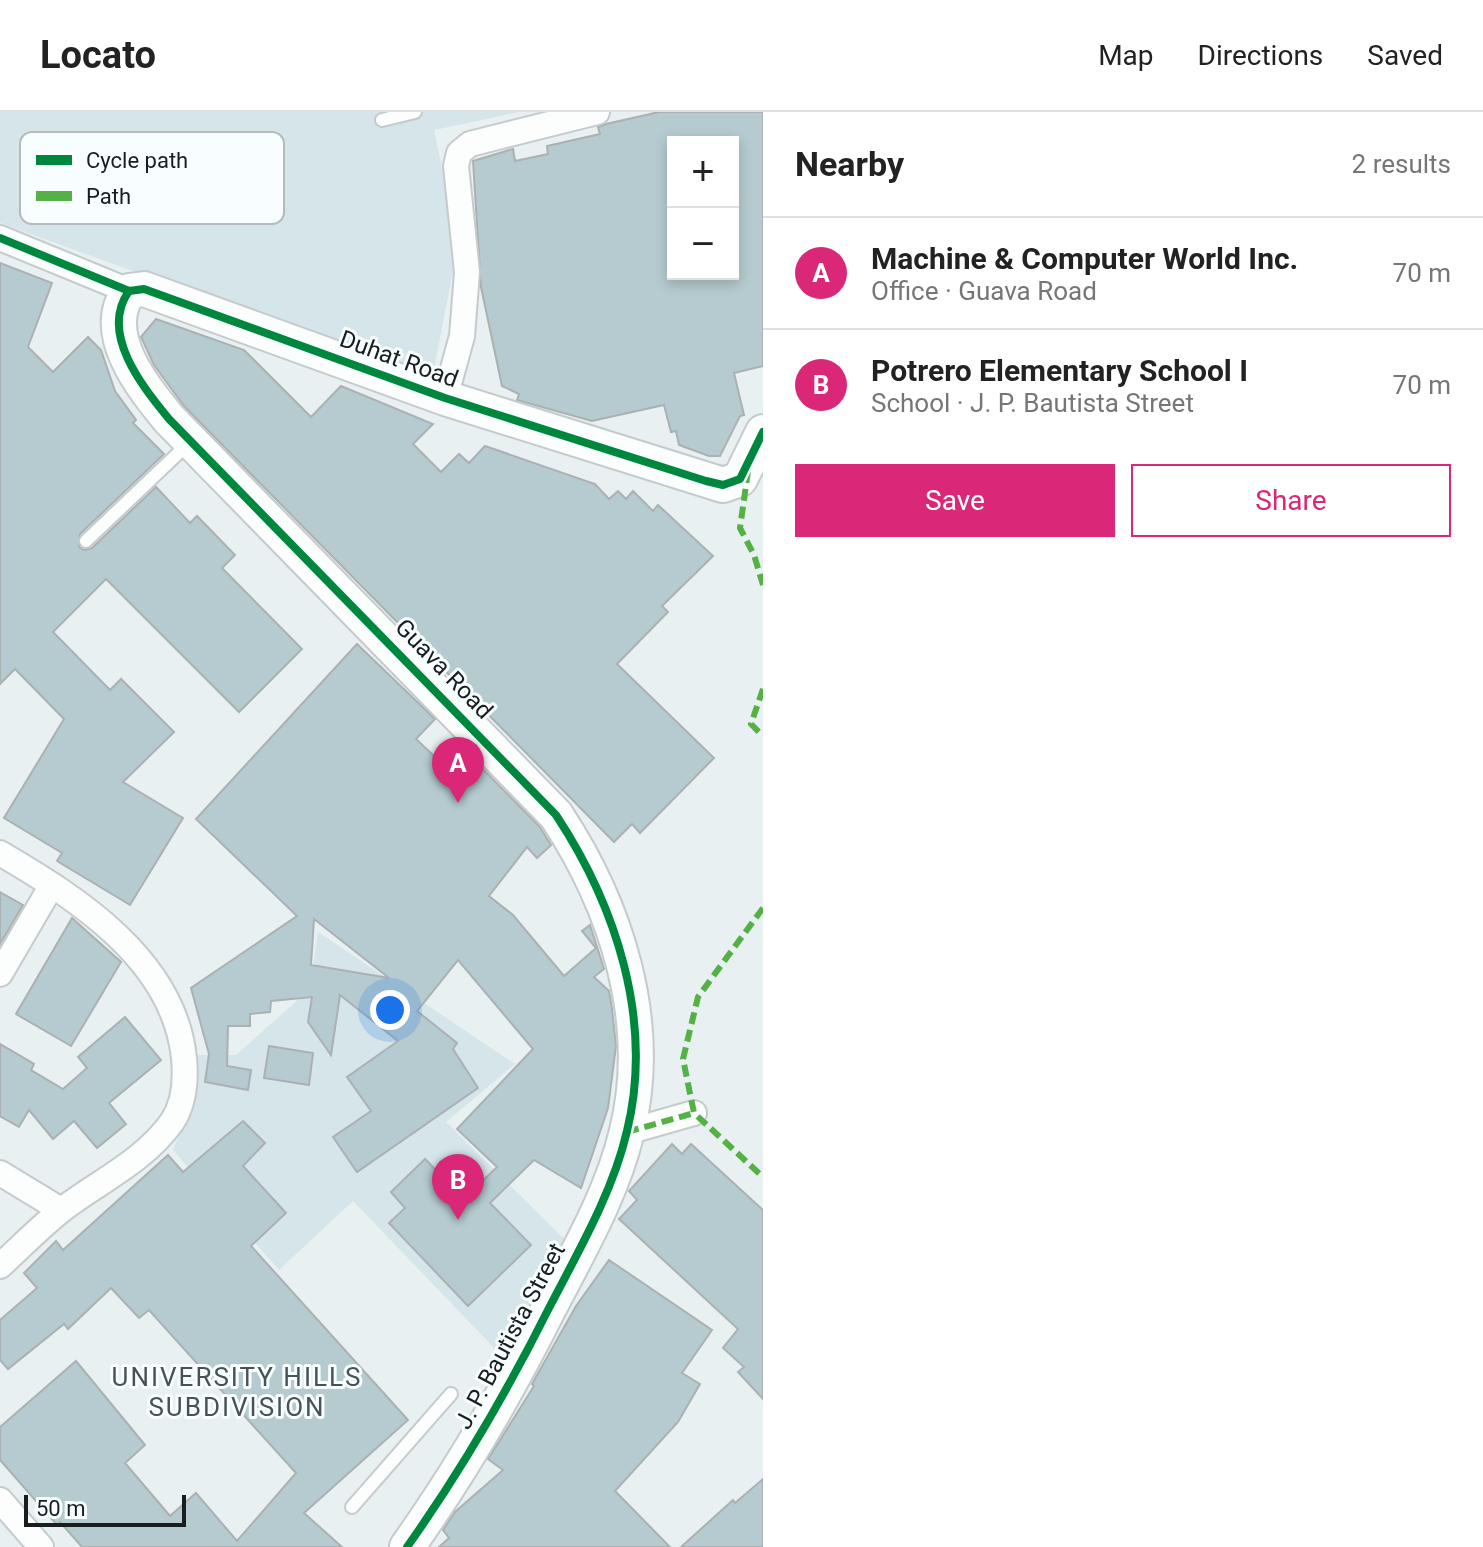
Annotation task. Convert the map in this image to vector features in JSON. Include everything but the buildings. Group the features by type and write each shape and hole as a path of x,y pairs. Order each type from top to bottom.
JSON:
{"street":[{"path":"445,398 462,336 467,272 456,166 459,153 470,144 597,112"},
{"name":"Duhat Road","path":"0,238 129,291 144,289 445,398 723,485 740,479 763,432"},
{"name":"Guava Road","path":"129,291 120,304 120,332 130,364 145,389 191,441 556,815 586,860 612,918 628,980 634,1035 633,1093 627,1132"},
{"path":"0,853 85,908 137,956 164,992 182,1041 186,1081 174,1120 146,1152 61,1210 0,1266"},
{"path":"0,974 52,885"},
{"path":"627,1132 694,1113"},
{"name":"J. P. Bautista Street","path":"407,1547 500,1406 576,1255 627,1132"},
{"path":"0,1173 61,1210"},
{"path":"0,1500 41,1547"}],"lane":[{"path":"382,120 415,112"},
{"path":"86,541 191,441"},
{"path":"352,1507 451,1394"}],"shaded area":[{"path":"0,112 519,112 434,130 445,182 453,271 432,379 0,223"},
{"path":"318,932 515,1064 446,1122 565,1240 503,1357 353,1201 279,1270 173,1150 185,1121 198,1055 236,1055 310,989"}],"marked path":[{"path":"748,471 740,528 754,555 763,585"},
{"path":"763,689 751,724 763,736"},
{"path":"763,908 698,997 683,1059 694,1113 763,1177"},
{"path":"627,1132 694,1113"}],"cycle path":[{"path":"0,238 129,291 144,289 445,398 706,481 723,485 740,479 763,432"},
{"path":"129,291 121,307 121,341 147,391 169,419 556,815 596,887 624,966 636,1048 634,1090 627,1131 613,1177 583,1243 500,1400 465,1460 407,1547"}],"place":[{"name":"Machine & Computer World Inc.","path":"458,803"},
{"name":"Potrero Elementary School I","path":"458,1220"}],"district":[{"name":"UNIVERSITY HILLS SUBDIVISION","path":"237,1392"}]}
